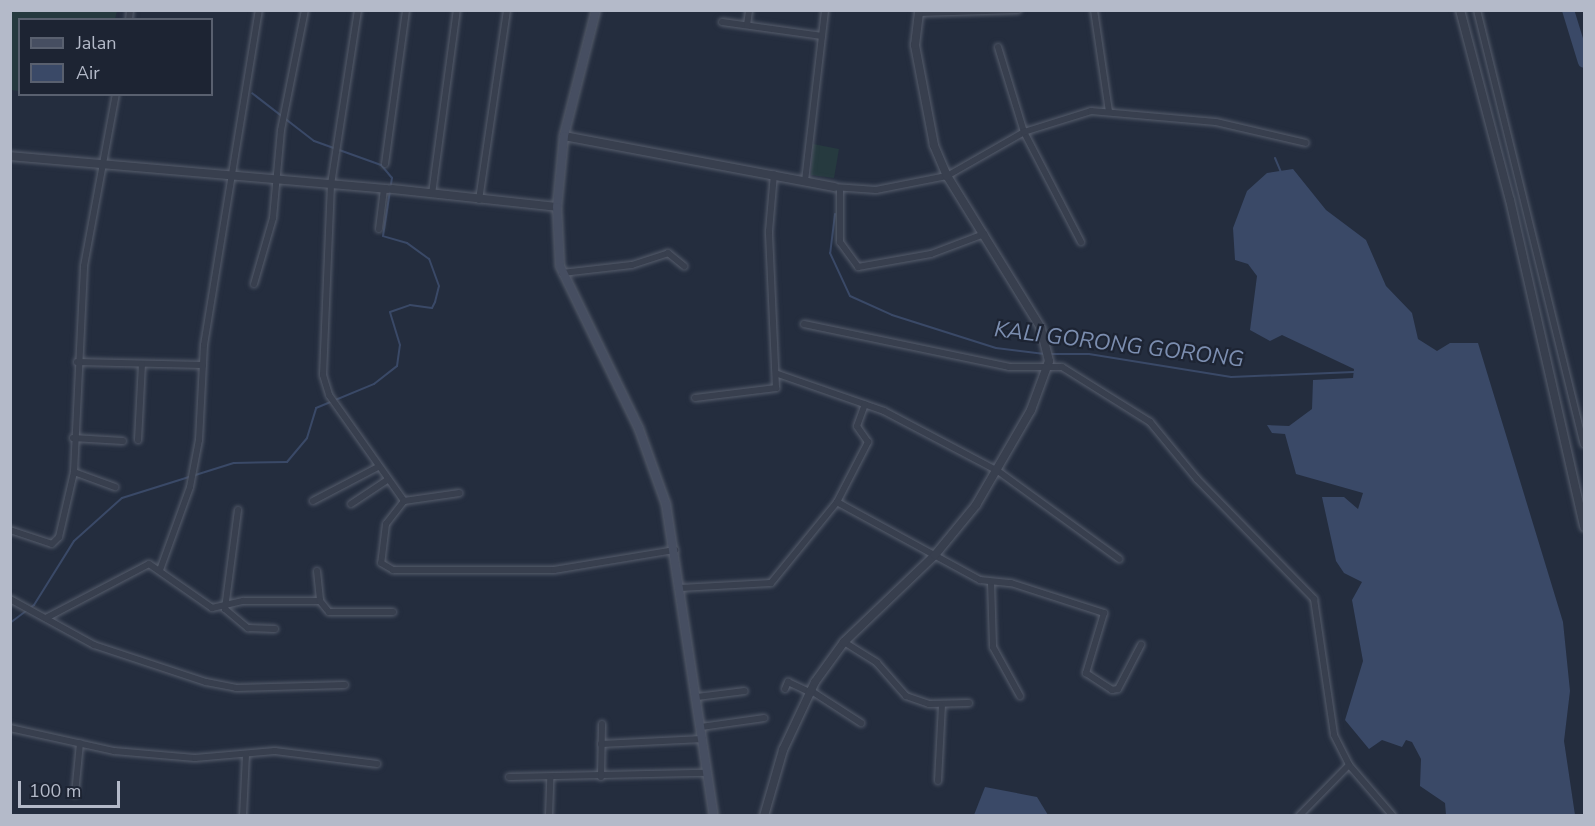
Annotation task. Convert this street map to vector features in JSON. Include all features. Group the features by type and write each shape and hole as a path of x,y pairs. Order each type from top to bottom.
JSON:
{"main road":[{"path":"596,10 564,136 558,207 562,273 639,429 666,504 675,550 714,816"}],"street":[{"path":"160,570 193,475 202,365 259,10"},
{"path":"254,284 273,218 281,130 288,117 305,10"},
{"path":"358,10 331,184 324,294 323,375 329,395 404,501"},
{"path":"385,164 406,10"},
{"path":"432,194 457,10"},
{"path":"479,200 507,10"},
{"path":"747,25 748,10"},
{"path":"805,181 825,10"},
{"path":"764,816 772,778 809,691 844,642 935,555 998,471 1048,364 1047,345 984,234 947,176 919,79 918,12 1018,10"},
{"path":"1094,10 1105,111"},
{"path":"1460,10 1558,397 1584,527"},
{"path":"1477,10 1584,444"},
{"path":"722,22 822,36"},
{"path":"998,47 1024,132 1081,243"},
{"path":"10,530 56,543 74,472 73,438 84,266 106,164 116,96"},
{"path":"564,136 774,174 837,188 876,190 947,176 1024,132 1091,111 1272,133 1306,142"},
{"path":"10,156 388,189 558,207"},
{"path":"695,398 774,391 778,374 769,231 774,174"},
{"path":"837,188 840,242 858,267 931,254 984,234"},
{"path":"380,229 388,189"},
{"path":"562,273 632,265 668,253 684,266"},
{"path":"804,324 1009,367 1048,364 1067,369 1150,422 1197,480 1314,599 1328,715 1349,765 1393,816"},
{"path":"77,362 202,365"},
{"path":"138,440 142,364"},
{"path":"778,374 865,404 998,471 1119,559"},
{"path":"680,588 771,583 837,502 868,442 858,426 865,404"},
{"path":"73,438 123,441"},
{"path":"313,501 378,467"},
{"path":"74,472 115,487"},
{"path":"351,504 387,480"},
{"path":"459,493 404,501 386,524 381,563 393,570 554,570 675,550"},
{"path":"837,502 935,555 991,582 1011,583 1104,612 1086,673 1112,690 1119,689 1141,645"},
{"path":"225,609 238,510"},
{"path":"46,618 144,566 160,570 189,596 225,609 248,628 275,629"},
{"path":"317,571 320,601 329,612 393,612"},
{"path":"991,582 993,647 1020,696"},
{"path":"10,599 94,645 223,686 345,685"},
{"path":"225,609 243,602 320,601"},
{"path":"844,642 877,663 906,696 942,705 969,703"},
{"path":"785,689 788,682 809,691 861,723"},
{"path":"696,697 745,691"},
{"path":"938,781 942,705"},
{"path":"701,727 764,718"},
{"path":"601,777 602,724"},
{"path":"10,728 80,743 176,757 275,751 377,764"},
{"path":"601,744 703,739"},
{"path":"75,794 80,743"},
{"path":"243,816 246,754"},
{"path":"1299,816 1349,765"},
{"path":"509,777 601,777 707,773"},
{"path":"549,816 550,778"}],"green space":[{"path":"11,10 117,11 115,18 18,18 18,91 11,90"},
{"path":"813,144 839,149 834,178 811,175"}],"water":[{"path":"1293,169 1326,210 1366,240 1386,286 1412,313 1418,339 1437,351 1450,343 1478,343 1563,622 1570,691 1564,741 1575,815 1446,815 1445,803 1420,786 1421,759 1412,742 1406,740 1402,747 1382,740 1369,749 1345,720 1363,661 1352,600 1362,582 1344,573 1336,561 1322,497 1344,497 1358,509 1363,493 1296,474 1285,434 1272,433 1267,425 1289,426 1312,409 1313,380 1353,378 1354,369 1282,335 1270,341 1250,330 1257,276 1248,264 1235,260 1233,228 1247,191 1267,173"},
{"path":"985,787 1037,797 1048,815 974,815"}],"waterway":[{"path":"1568,10 1584,62"},
{"path":"10,623 34,605 74,541 122,498 234,463 287,462 307,438 316,408 374,384 397,366 400,345 390,312 410,305 432,308 435,302 439,286 429,259 407,243 383,236 392,178 381,165 314,141 252,93"},
{"path":"1275,158 1281,172"},
{"name":"KALI GORONG GORONG","path":"835,214 830,253 850,296 892,315 996,348 1045,354"},
{"name":"KALI GORONG GORONG","path":"1050,354 1089,354 1231,377 1354,372"}]}
